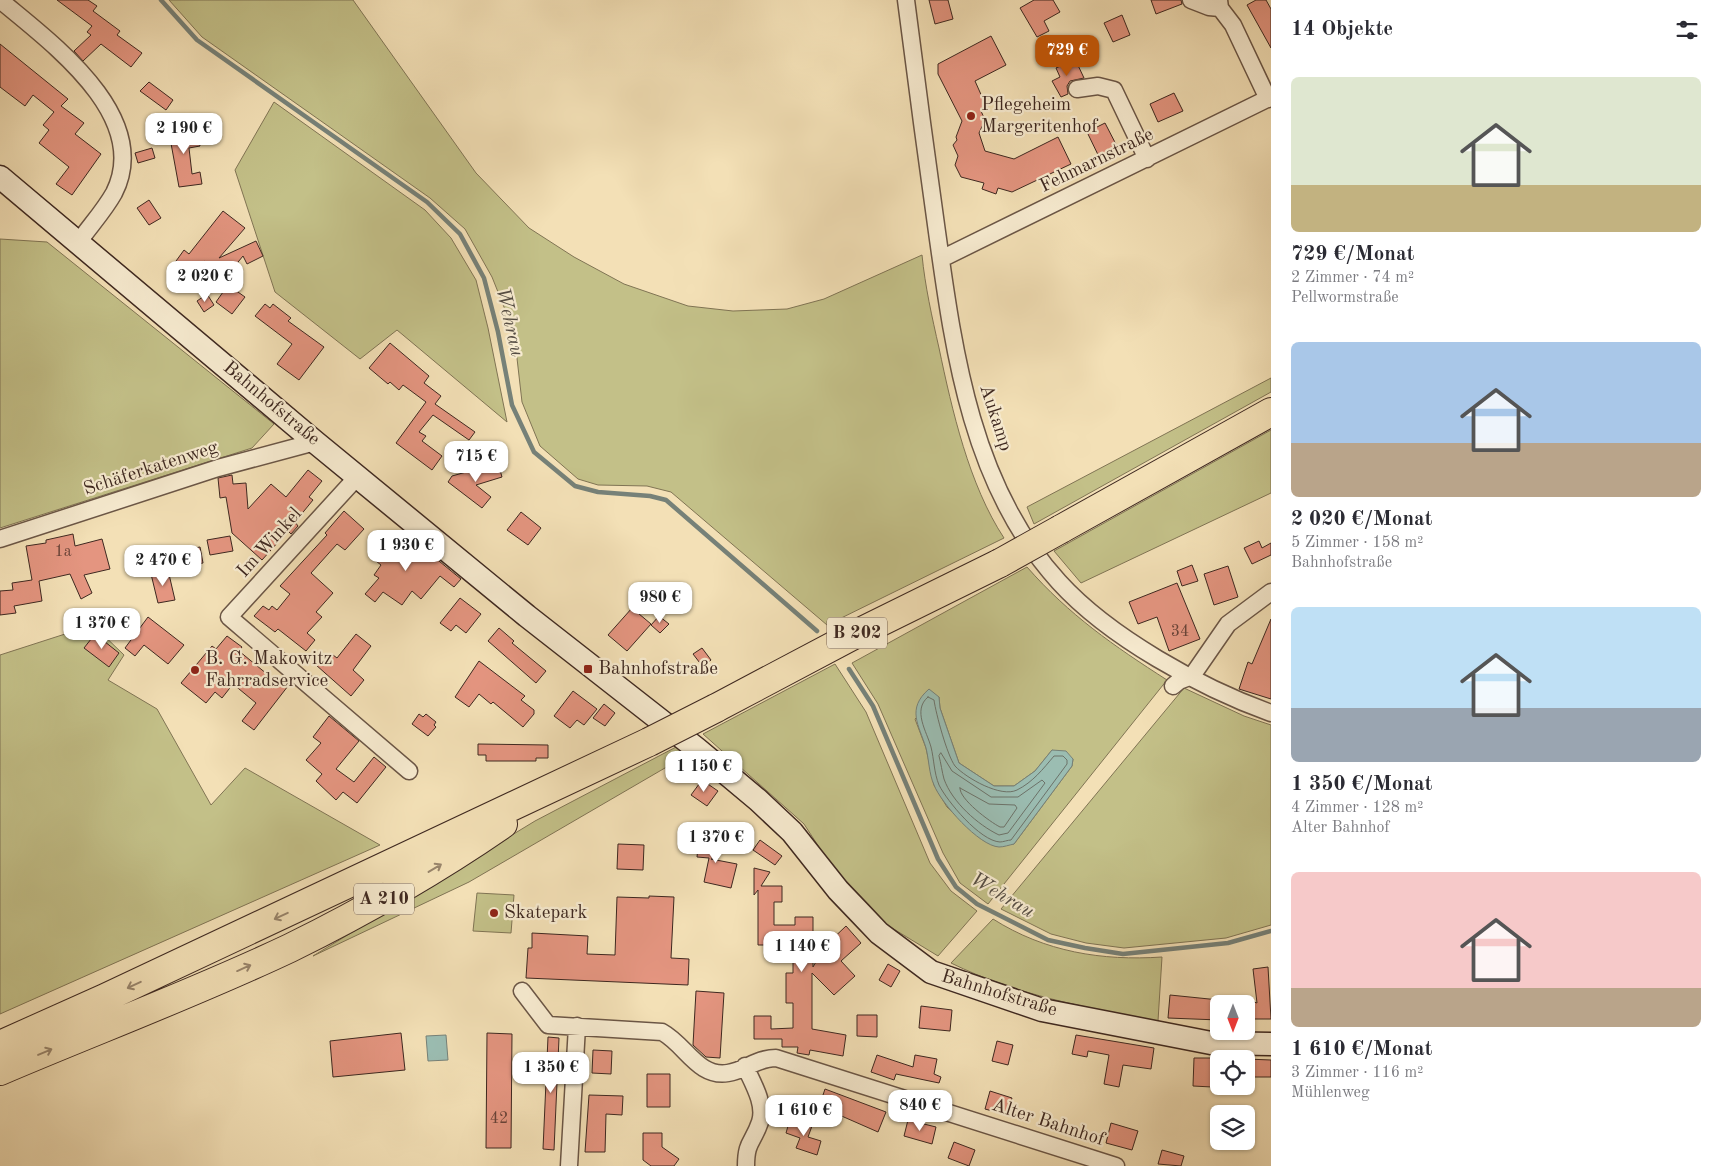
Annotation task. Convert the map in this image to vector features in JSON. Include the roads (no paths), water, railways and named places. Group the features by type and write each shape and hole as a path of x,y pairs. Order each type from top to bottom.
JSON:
{"highway":[{"name":"B 202","path":"555,788 716,708 852,636 1000,563 1271,412"},
{"name":"A 210","path":"0,1045 282,916 459,830 555,788"},
{"name":"A 210","path":"0,1071 200,988 290,948 377,903 468,848 555,788"}],"main road":[{"name":"Bahnhofstraße","path":"0,177 527,616 697,748 758,800 792,832 838,890 879,933 931,972 1042,1010 1211,1043 1271,1044"}],"street":[{"path":"0,0 68,58 104,102 114,123 120,145 120,174 114,193 78,243"},
{"name":"Aukamp","path":"906,0 941,259 960,376 978,440 1008,507 1037,554 1060,583 1114,632 1240,702 1271,713"},
{"path":"1191,0 1209,7 1220,4 1233,25 1269,98"},
{"path":"1077,89 1098,86 1114,90 1147,159"},
{"name":"Fehmarnstraße","path":"941,259 1269,98"},
{"name":"Schäferkatenweg","path":"0,539 218,468 316,442"},
{"name":"Im Winkel","path":"358,476 229,617 409,772"},
{"path":"1173,686 1179,681 1192,676 1228,624 1271,592"},
{"name":"Alter Bahnhof","path":"522,990 548,1025 662,1032 675,1039 699,1067 708,1071 730,1073 763,1058 776,1058 1116,1166"},
{"path":"569,1166 577,1026"},
{"path":"745,1066 758,1096 761,1120 746,1149 746,1166"}],"water":[{"path":"929,689 939,697 940,708 959,763 994,786 1014,786 1035,771 1052,750 1066,751 1073,759 1072,766 1014,844 999,847 981,839 971,832 952,812 938,793 932,781 926,748 916,717 918,703"},
{"path":"446,1035 448,1060 428,1061 426,1036"}],"waterway":[{"name":"Wehrau","path":"161,0 197,40 427,202 460,234 484,278 498,332 512,405 534,452 575,486 598,492 650,496 666,500 817,631"},
{"name":"Wehrau","path":"849,669 873,706 938,859 956,887 977,904 1048,940 1123,954 1228,943 1271,931"}],"place":[{"name":"Pflegeheim Margeritenhof","path":"971,116"},
{"name":"Bahnhofstraße","path":"588,669"},
{"name":"B. G. Makowitz Fahrradservice","path":"195,670"},
{"name":"Skatepark","path":"494,913"}]}
